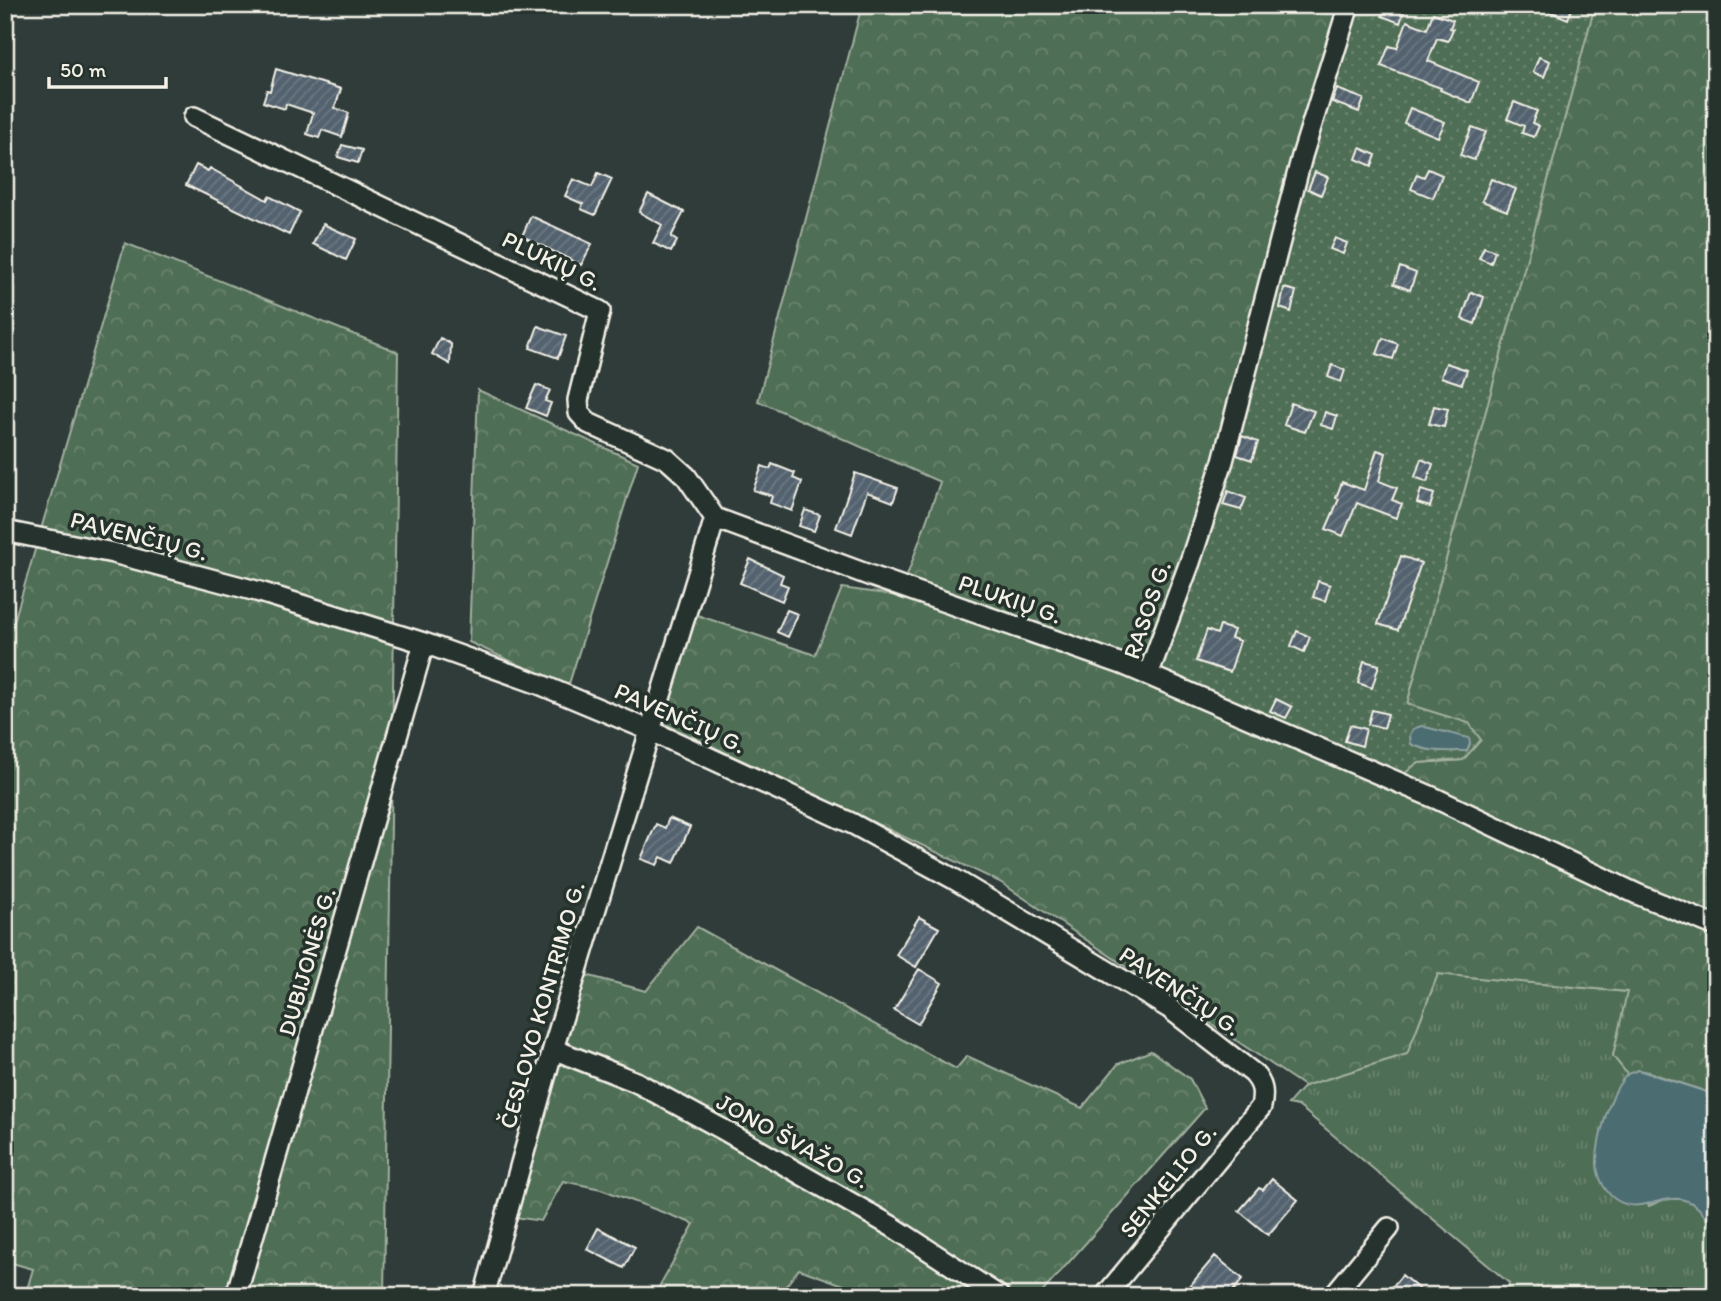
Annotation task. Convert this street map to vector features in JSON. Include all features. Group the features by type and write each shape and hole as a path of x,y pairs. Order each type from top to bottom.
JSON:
{"street":[{"name":"RASOS G.","path":"1349,5 1302,156 1223,461 1148,675 1437,799 1637,894 1716,926"},
{"name":"PLUKIŲ G.","path":"194,117 600,311 578,400 579,413 588,423 667,459 686,477 715,518 1148,675"},
{"name":"ČESLOVO KONTRIMO G.","path":"484,1296 553,1049 715,518"},
{"name":"PAVENČIŲ G.","path":"5,531 113,553 260,592 424,643 539,684 649,730 853,824 954,878 1169,1008 1253,1073 1261,1083 1263,1094"},
{"name":"DUBIJONĖS G.","path":"236,1296 424,643"},
{"name":"JONO ŠVAŽO G.","path":"553,1049 636,1082 722,1129 893,1227 999,1296"},
{"name":"SENKELIO G.","path":"1105,1296 1261,1107 1263,1094"},
{"path":"1333,1296 1389,1228"}],"green space":[{"path":"862,5 1345,5 1302,156 1417,763 1463,760 1469,724 1407,704 1595,5 1716,5 1716,1095 1648,1072 1638,1070 1628,1075 1613,1056 1627,992 1438,974 1407,1054 1304,1086 1000,882 663,723 697,615 815,655 842,588 900,596 940,482 758,401"},
{"path":"1345,5 1595,5 1407,704 1469,723 1481,740 1463,760 1417,763 1389,787 1152,683"},
{"path":"125,243 398,352 384,1296 25,1296 33,1269 5,1261 5,652"},
{"path":"478,390 638,463 568,687 469,642"},
{"path":"697,927 956,1069 967,1056 1082,1108 1118,1064 1151,1051 1190,1079 1205,1108 1039,1296 874,1296 799,1269 778,1296 657,1296 655,1294 694,1224 601,1189 563,1181 541,1221 515,1217 586,975 646,991"},
{"path":"1438,974 1628,992 1613,1056 1628,1075 1615,1092 1649,1206 1665,1199 1686,1199 1699,1208 1716,1231 1716,1296 1506,1296 1509,1283 1307,1113 1298,1106 1288,1104 1304,1086 1407,1054"}],"water":[{"path":"1421,726 1469,738 1467,751 1432,750 1411,744 1410,735 1413,729"},
{"path":"1638,1070 1716,1095 1716,1231 1699,1208 1687,1201 1677,1199 1628,1205 1614,1198 1601,1181 1597,1155 1605,1117 1621,1081"}],"building":[{"path":"1386,5 1406,5 1400,23 1382,16"},
{"path":"1534,5 1573,5 1568,19"},
{"path":"1433,13 1453,20 1450,28 1453,29 1448,41 1437,38 1428,61 1479,82 1471,103 1440,90 1441,88 1381,66 1389,46 1397,48 1407,21 1427,29"},
{"path":"1539,57 1550,61 1544,77 1533,72"},
{"path":"276,69 341,89 335,108 349,113 342,137 322,130 319,138 307,134 313,113 286,104 285,109 263,102 267,90 270,91"},
{"path":"1337,89 1364,99 1359,112 1332,102"},
{"path":"1514,102 1537,111 1532,123 1539,126 1534,137 1522,133 1524,126 1507,119"},
{"path":"1410,108 1445,122 1438,137 1404,123"},
{"path":"1472,127 1486,132 1474,160 1460,155"},
{"path":"342,145 362,150 358,163 338,157"},
{"path":"1360,148 1376,155 1372,166 1356,159"},
{"path":"196,165 208,171 210,168 267,200 269,196 300,212 289,235 186,185"},
{"path":"1428,169 1442,175 1433,198 1411,189 1417,174 1424,177"},
{"path":"1315,172 1328,177 1321,195 1308,189"},
{"path":"598,173 612,179 595,215 581,209 583,204 565,196 573,179 592,187"},
{"path":"1491,179 1516,189 1507,211 1482,201"},
{"path":"648,194 684,212 671,237 677,241 671,252 653,243 662,225 639,212"},
{"path":"531,216 592,244 581,265 522,236"},
{"path":"323,224 356,239 346,260 313,244"},
{"path":"1335,238 1347,243 1343,254 1330,249"},
{"path":"1484,247 1495,251 1491,263 1479,258"},
{"path":"1400,267 1416,273 1410,290 1394,284"},
{"path":"1284,288 1296,291 1291,312 1280,308"},
{"path":"1471,292 1484,297 1475,324 1462,319"},
{"path":"538,326 566,336 558,358 530,348"},
{"path":"440,338 451,344 450,364 432,354"},
{"path":"1383,338 1398,344 1393,359 1377,354"},
{"path":"1446,363 1467,370 1462,384 1441,377"},
{"path":"1332,365 1345,370 1341,382 1328,377"},
{"path":"536,385 550,390 545,401 551,403 546,416 526,408"},
{"path":"1291,403 1314,411 1305,432 1284,425"},
{"path":"1434,406 1448,409 1444,427 1429,424"},
{"path":"1325,412 1337,416 1333,429 1321,425"},
{"path":"1242,436 1258,442 1252,460 1237,455"},
{"path":"1377,450 1386,453 1379,481 1397,488 1392,500 1402,504 1396,518 1357,503 1343,536 1326,529 1339,499 1336,498 1342,482 1364,490"},
{"path":"1421,459 1433,464 1427,482 1415,477"},
{"path":"772,464 795,473 793,478 802,482 792,511 770,503 772,496 753,490 762,466 770,469"},
{"path":"855,473 898,488 893,502 867,492 852,534 836,528"},
{"path":"1421,490 1434,494 1430,507 1417,503"},
{"path":"1228,491 1246,498 1241,510 1223,505"},
{"path":"805,510 820,515 814,531 799,526"},
{"path":"1401,556 1421,563 1398,630 1378,624"},
{"path":"750,559 783,575 780,583 788,586 782,601 740,583"},
{"path":"1318,581 1330,585 1325,601 1313,597"},
{"path":"787,610 798,614 788,637 777,632"},
{"path":"1220,626 1234,630 1231,638 1240,641 1230,672 1196,661 1207,630 1217,634"},
{"path":"1297,631 1310,637 1304,652 1291,646"},
{"path":"1364,661 1379,665 1372,688 1358,683"},
{"path":"1276,699 1292,707 1286,718 1270,711"},
{"path":"1372,710 1388,714 1384,728 1368,724"},
{"path":"1350,725 1366,729 1362,746 1345,741"},
{"path":"669,818 690,827 674,863 661,857 657,865 641,859 656,824 665,828"},
{"path":"919,917 939,928 916,967 896,955"},
{"path":"919,969 942,983 918,1024 894,1010"},
{"path":"1272,1179 1298,1200 1268,1235 1239,1211 1259,1188 1263,1190"},
{"path":"598,1228 635,1247 624,1268 587,1249"},
{"path":"1215,1256 1243,1279 1229,1296 1198,1296 1188,1288"},
{"path":"1402,1275 1427,1296 1385,1296"}]}
